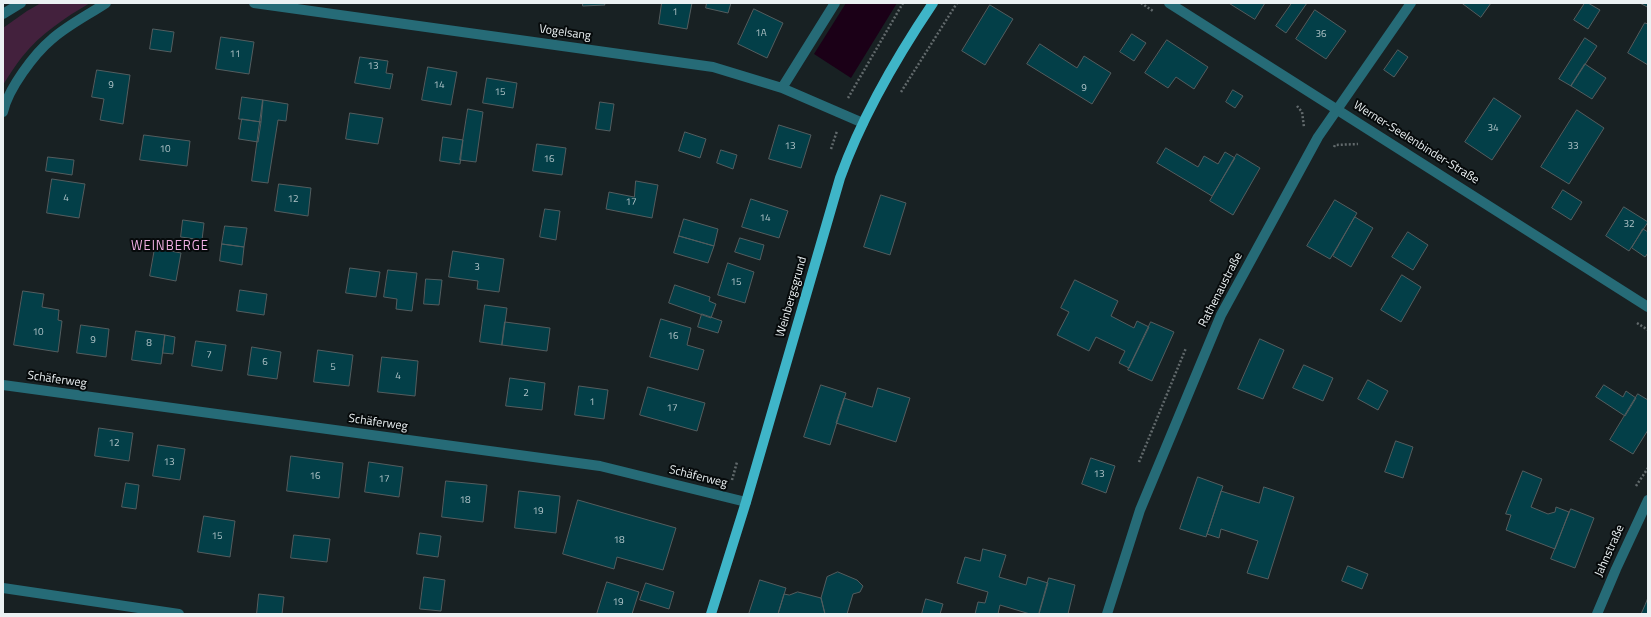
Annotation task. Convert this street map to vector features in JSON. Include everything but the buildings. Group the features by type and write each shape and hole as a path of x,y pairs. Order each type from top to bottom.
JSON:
{"main road":[{"name":"Weinbergsgrund","path":"711,614 746,502 840,178 863,123 880,89 933,3"}],"street":[{"path":"3,14 21,3"},
{"path":"3,112 4,105 20,74 52,39 106,3"},
{"name":"Vogelsang","path":"254,3 713,67 782,88 863,123"},
{"path":"782,88 835,3"},
{"name":"Werner-Seelenbinder-Straße","path":"1169,3 1648,307"},
{"name":"Rathenaustraße","path":"1107,614 1140,510 1221,315 1318,136 1411,3"},
{"name":"Schäferweg","path":"3,386 600,466 746,502"},
{"name":"Jahnstraße","path":"1597,614 1648,500"},
{"path":"3,588 179,614"}],"path":[{"path":"899,94 957,3"},
{"path":"1141,3 1154,11"},
{"path":"1295,104 1302,112 1304,128 1301,133"},
{"path":"1332,151 1336,145 1358,144 1365,148"},
{"path":"1635,322 1648,330"},
{"path":"1139,463 1187,347"}],"shaded area":[{"path":"41,3 90,3 45,33 22,57 3,85 3,28"},
{"path":"846,3 897,3 851,78 814,54"}],"district":[{"name":"WEINBERGE","path":"170,247"}]}
